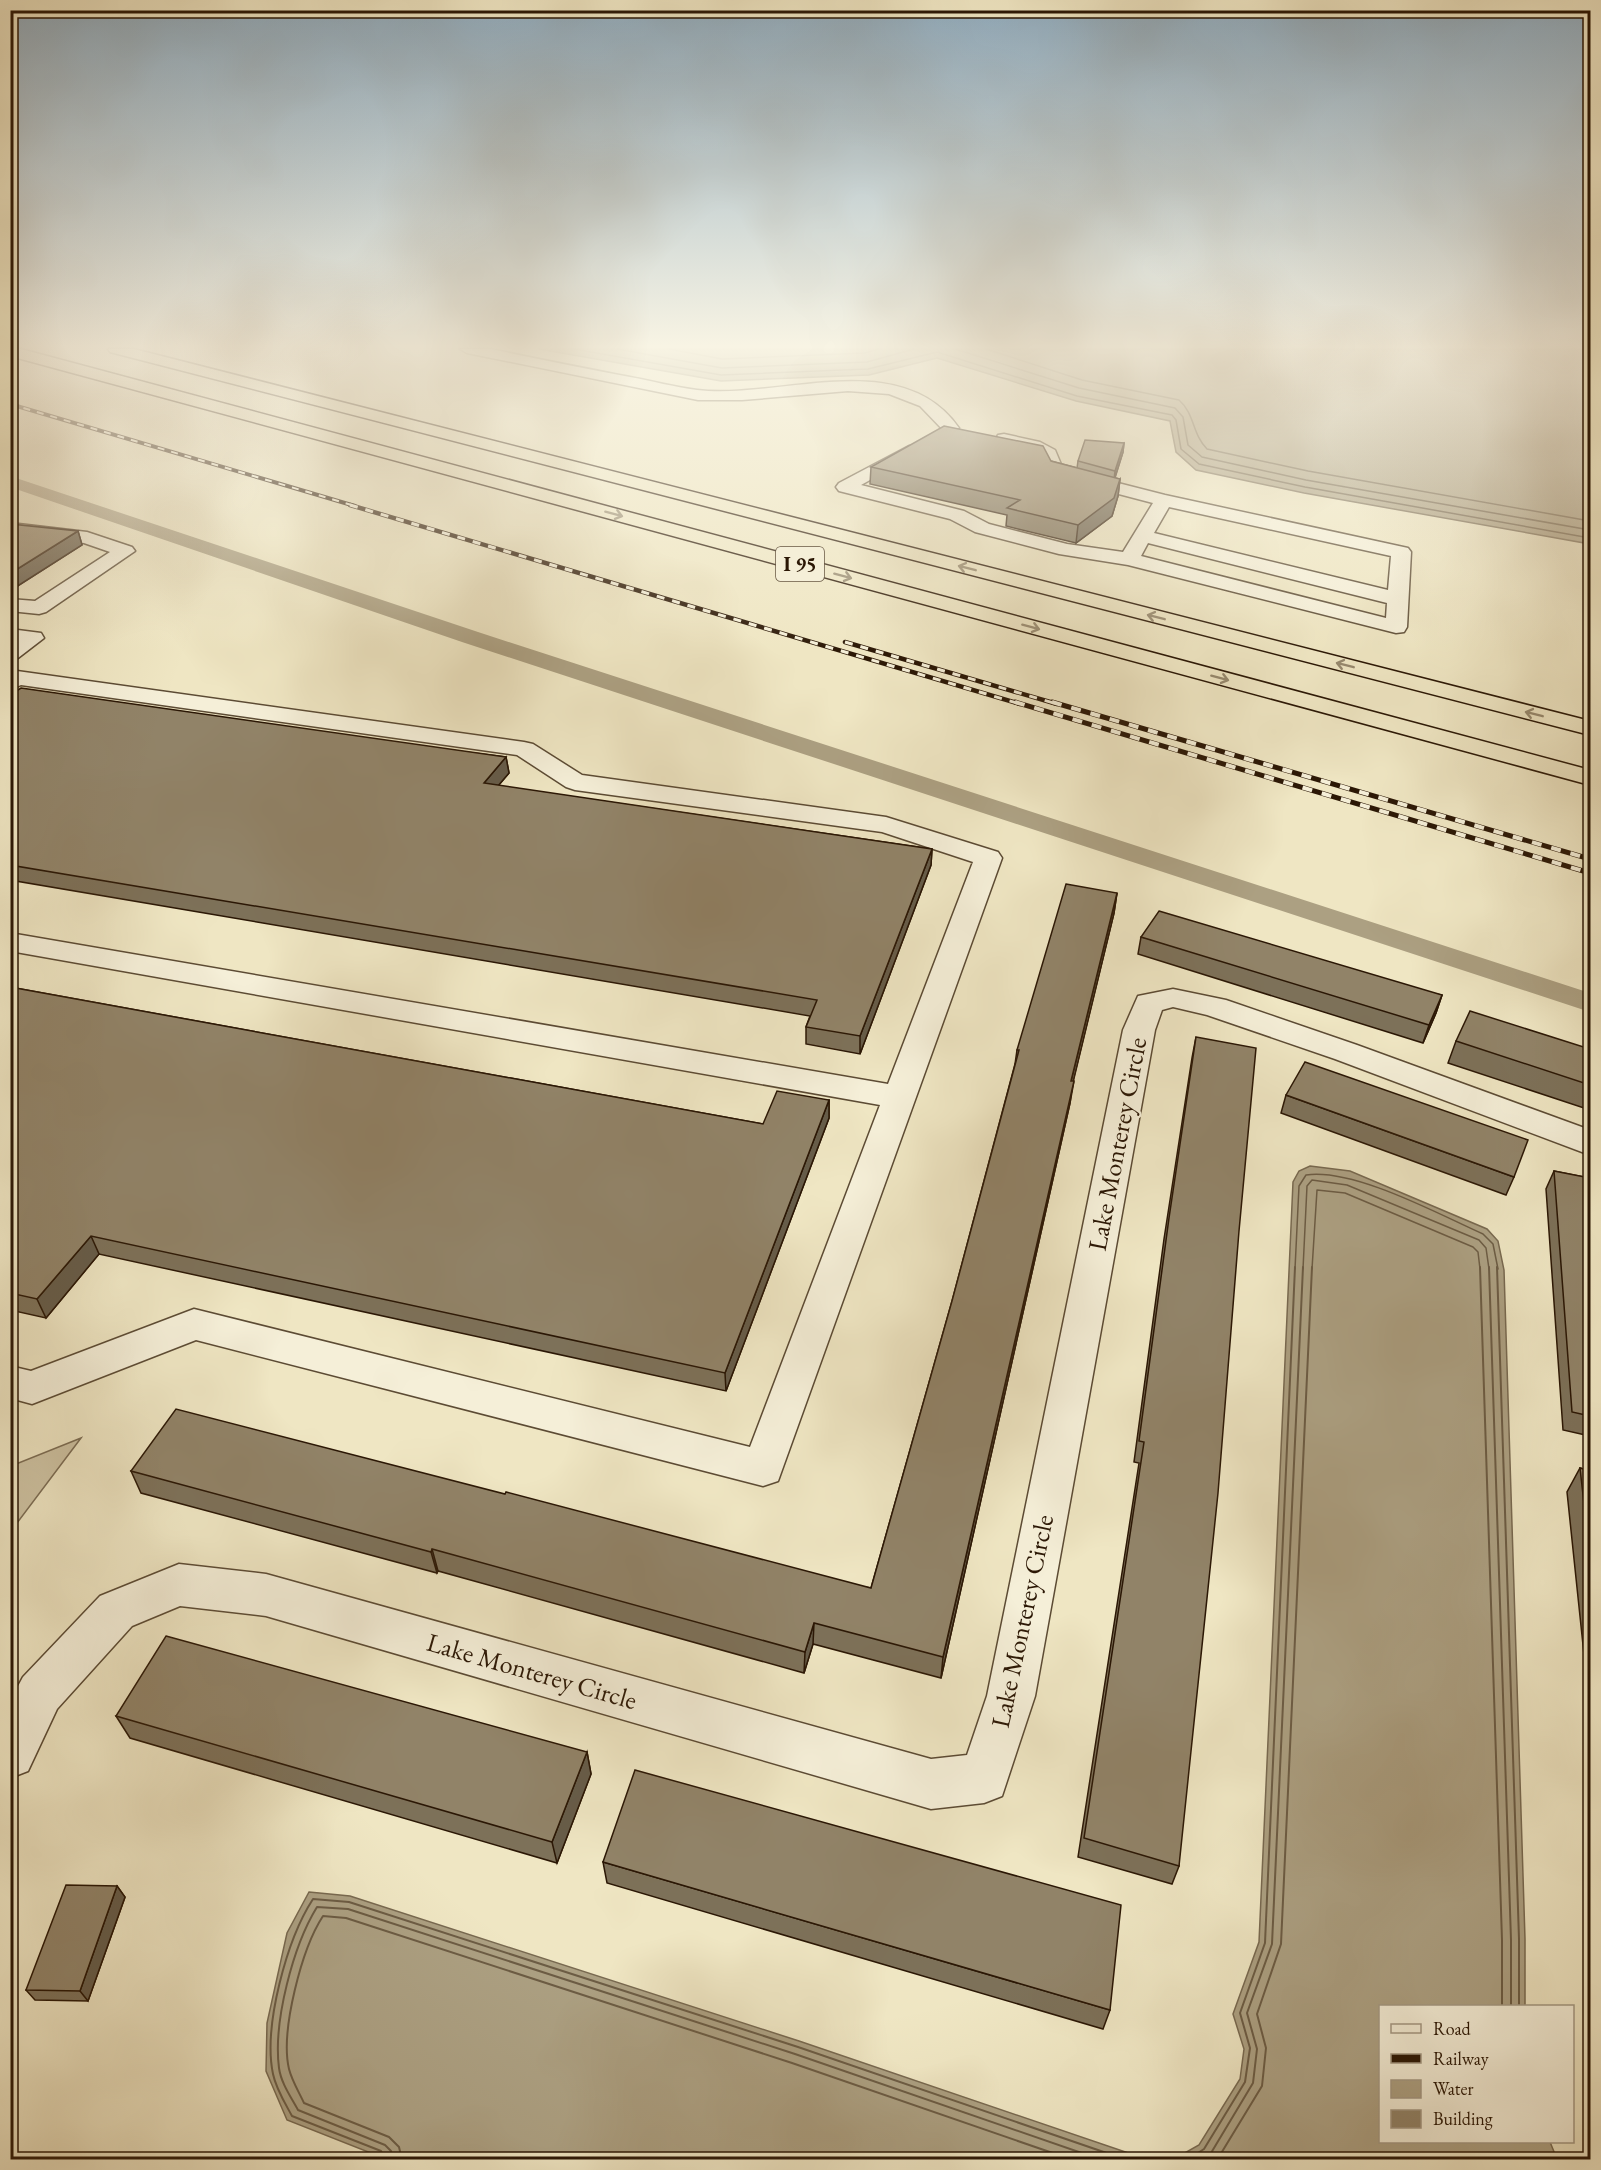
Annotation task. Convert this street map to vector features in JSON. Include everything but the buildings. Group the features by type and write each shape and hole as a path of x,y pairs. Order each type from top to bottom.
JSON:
{"highway":[{"name":"I 95","path":"377,450 1590,778"},
{"name":"I 95","path":"509,450 1590,728"}],"street":[{"path":"911,450 845,488 957,515 982,528 1066,550 1129,559 1396,627 1401,552 1164,500 1056,472 1049,454 1042,450"},
{"path":"1129,559 1164,500"},
{"path":"1154,517 1177,522"},
{"path":"10,529 87,538 125,551 39,608 10,605"},
{"path":"1143,536 1398,599"},
{"path":"10,635 33,638 10,653"},
{"path":"10,683 17,678 524,749 575,782 886,825 988,858 763,1468 194,1324 32,1388 10,1382"},
{"path":"10,942 899,1097"},
{"name":"Lake Monterey Circle","path":"10,1754 40,1693 116,1611 179,1585 266,1595 931,1784 984,1778 1011,1696 1138,1030 1149,1003 1173,998 1215,1007 1346,1052 1590,1143"}],"shaded area":[{"path":"81,1438 11,1531 11,1466"}],"water":[{"path":"1590,450 1590,544 1304,493 1196,470 1176,452"},
{"path":"1310,1166 1350,1171 1487,1229 1498,1241 1504,1270 1525,1939 1525,2005 1379,2005 1379,2143 1550,2143 1557,2159 1174,2159 1199,2145 1240,2079 1244,2049 1233,2014 1259,1942 1293,1182 1299,1171"},
{"path":"309,1892 350,1896 799,2041 1146,2159 386,2159 287,2120 266,2071 267,2023 287,1933"}],"waterway":[{"path":"10,481 470,637 1590,1003"}],"railway":[{"path":"166,450 355,506"},
{"path":"350,505 1020,704"},
{"path":"845,642 1057,704"},
{"path":"1015,702 1590,873"},
{"path":"1052,702 1590,859"}]}
